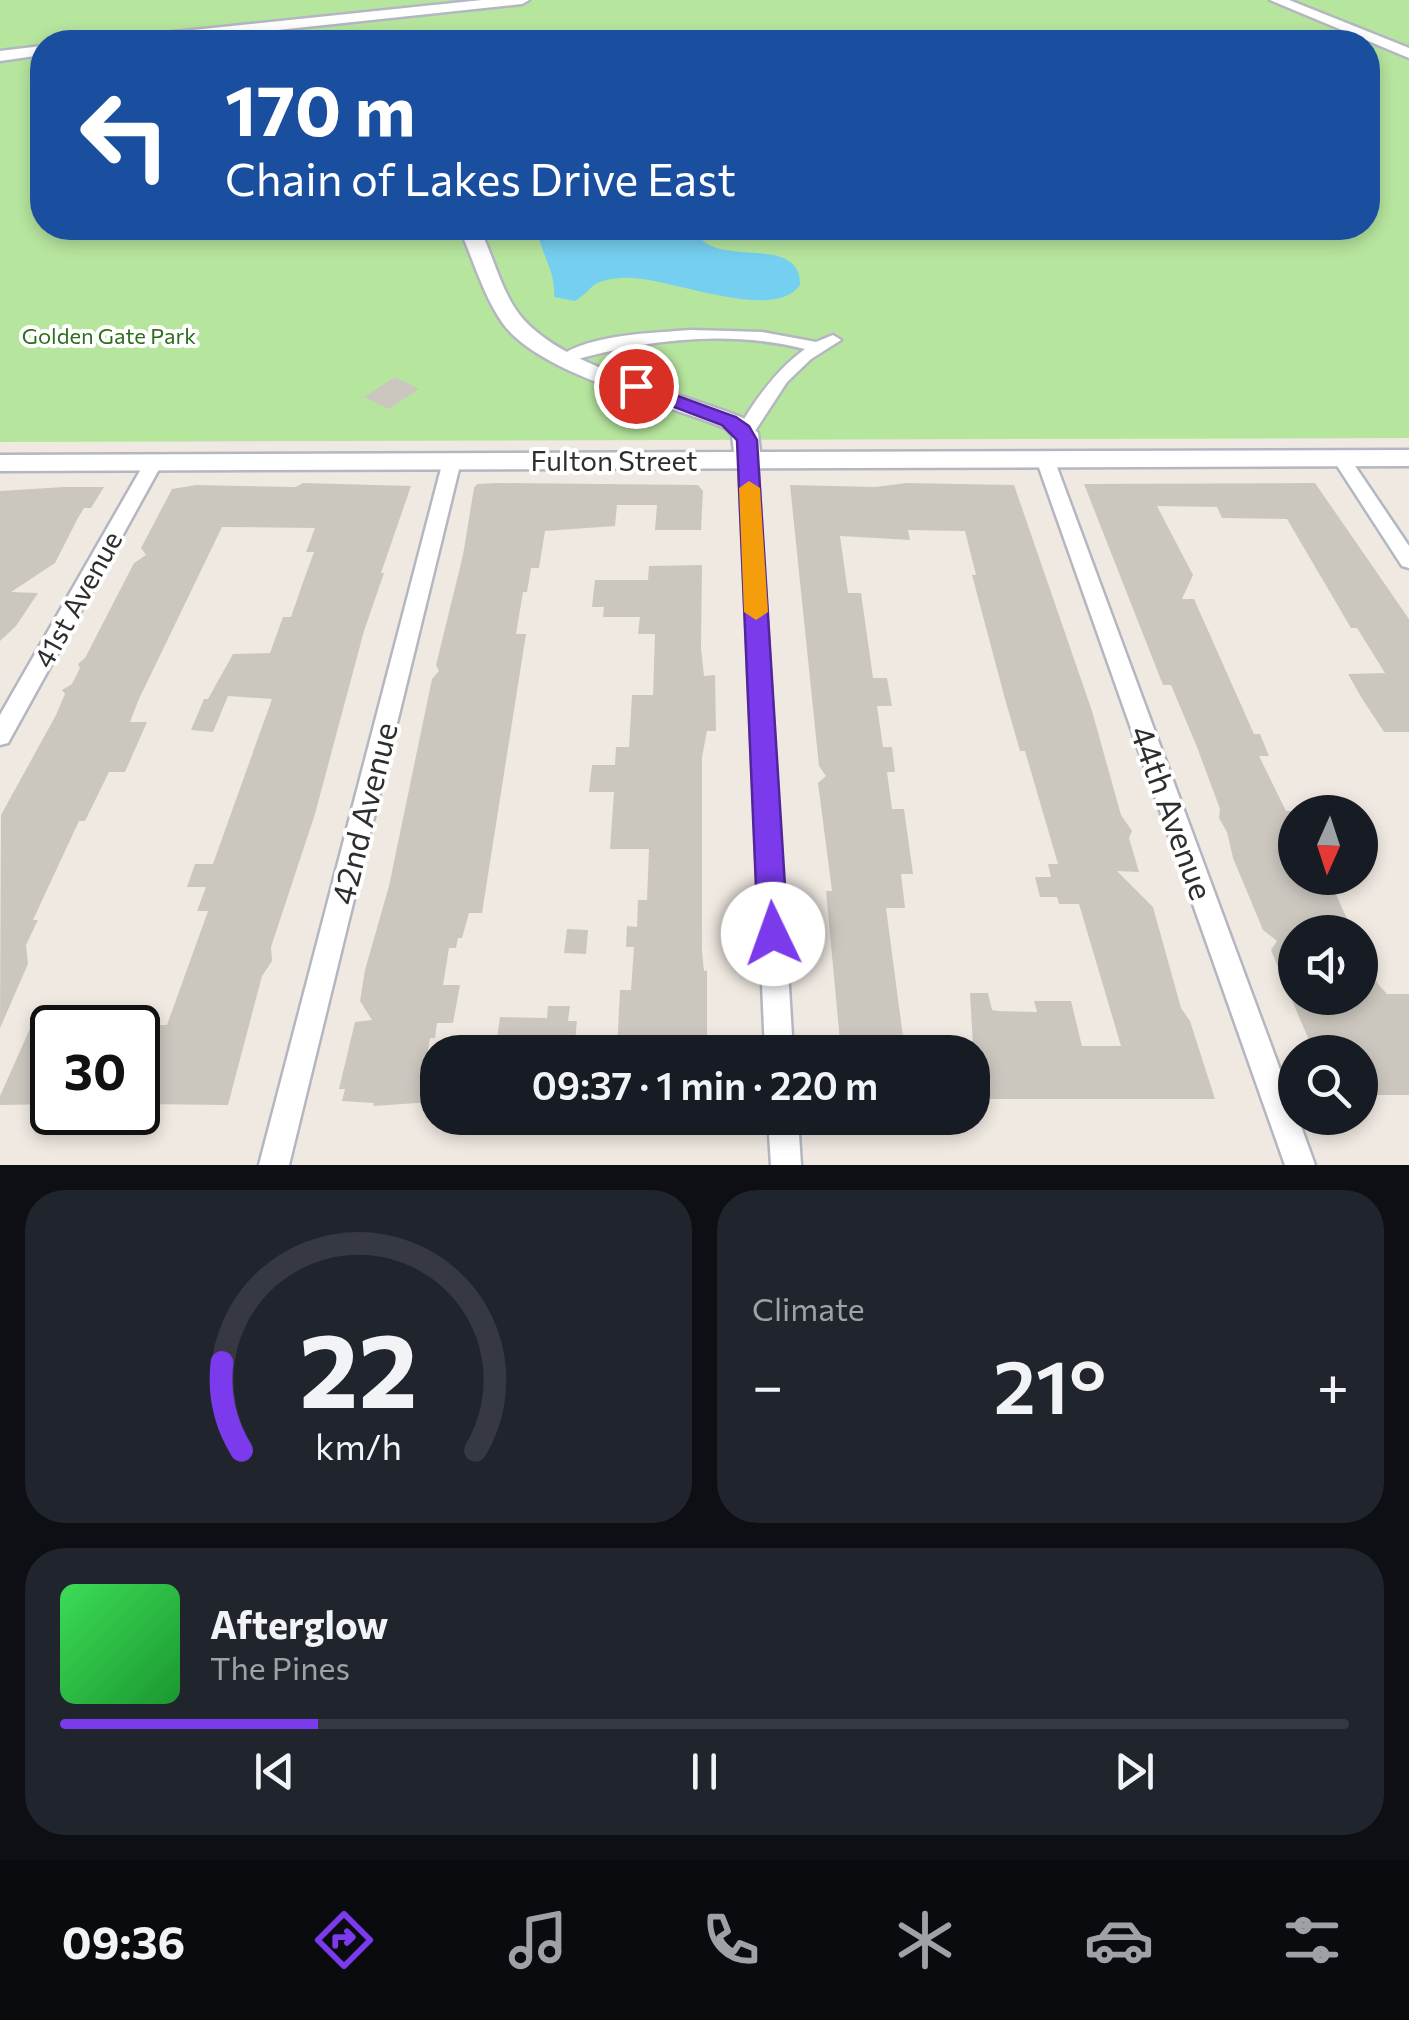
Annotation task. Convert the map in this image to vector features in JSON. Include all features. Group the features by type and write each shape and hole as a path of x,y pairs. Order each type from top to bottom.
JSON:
{"street":[{"path":"318,30 522,0"},
{"path":"1277,0 1352,30"},
{"path":"311,30 322,4"},
{"path":"1380,41 1409,53"},
{"path":"0,56 30,52"},
{"path":"475,240 514,322 528,336 567,357 729,421 746,447 779,1035"},
{"path":"567,357 587,349 676,336 824,344 785,377 746,447"},
{"name":"Fulton Street","path":"0,463 452,461 746,447 1045,459 1409,458"},
{"path":"1340,458 1409,561"},
{"name":"44th Avenue","path":"1045,459 1300,1165"},
{"name":"42nd Avenue","path":"274,1165 452,461"},
{"name":"41st Avenue","path":"0,736 154,462"},
{"path":"784,1135 786,1165"}],"green space":[{"name":"Golden Gate Park","path":"0,0 1409,0 1409,438 0,442"}],"water":[{"path":"540,240 702,240 717,248 786,259 796,269 800,285 786,296 766,300 621,278 597,283 575,301 554,297 553,279"}],"building":[{"path":"395,377 419,389 389,409 364,397"},
{"path":"303,483 411,486 381,573 315,814 271,947 272,961 262,976 228,1105 160,1104 160,1025 167,1025 208,911 197,911 206,887 187,887 195,864 213,864 272,699 228,696 213,732 191,730 204,699 208,699 233,654 270,653 283,617 291,617 314,552 306,552 315,528 222,527 139,699 130,722 147,722 125,772 109,772 85,821 79,821 33,920 38,920 26,945 28,964 0,1028 1,815 56,715 65,694 62,690 72,684 80,668 78,664 85,658 134,563 146,555 141,548 172,489 196,485 296,487"},
{"path":"907,483 1014,485 1092,711 1121,815 1132,831 1129,838 1139,872 1117,871 1153,907 1181,1008 1190,1021 1215,1099 990,1099 990,1035 972,1035 970,993 988,993 992,1010 998,1011 1037,1012 1034,1001 1071,1001 1082,1046 1121,1046 1079,904 1059,904 1057,897 1040,897 1035,877 1051,877 1048,864 1058,864 1025,751 1020,751 1005,699 972,575 976,575 965,531 908,530 910,540 840,536 848,593 861,593 873,678 887,678 892,706 877,706 883,747 892,747 895,772 887,772 892,809 904,809 913,874 901,874 905,908 886,908 903,1035 839,1035 826,891 832,891 818,783 826,776 819,766 790,485 875,487"},
{"path":"1315,483 1409,619 1409,732 1384,732 1348,674 1385,673 1357,628 1351,628 1287,519 1222,518 1217,507 1157,506 1193,575 1182,599 1194,599 1254,734 1260,734 1269,756 1259,756 1278,795 1278,895 1336,895 1345,915 1278,915 1278,965 1271,950 1277,941 1263,930 1233,858 1197,747 1171,685 1163,685 1084,484"},
{"path":"477,484 698,485 703,491 701,530 655,530 657,505 617,505 615,526 545,531 539,568 531,568 527,592 523,592 516,634 526,634 482,913 469,913 462,938 458,938 456,948 449,948 443,985 460,985 453,1023 437,1023 435,1035 420,1035 420,1103 373,1106 374,1103 342,1101 345,1089 339,1089 355,1022 372,1020 360,1001 365,970 389,886 432,679 439,671 436,665"},
{"path":"104,487 91,508 84,508 55,563 11,592 38,593 16,626 0,641 0,491"},
{"path":"702,565 701,648 704,676 715,675 716,731 707,731 702,757 702,952 704,971 707,970 707,1035 618,1035 620,990 631,990 634,947 626,947 627,926 637,927 638,900 647,900 649,849 610,849 614,792 589,792 592,765 615,765 616,747 629,747 632,695 653,695 655,634 638,634 640,617 603,617 604,607 592,607 595,580 648,580 649,566"},
{"path":"567,929 588,930 586,954 564,953"},
{"path":"1378,984 1387,994 1409,994 1409,1095 1378,1095 1378,1035 1307,1035 1298,1015 1378,1015"},
{"path":"548,1006 570,1006 568,1021 577,1021 576,1035 497,1035 500,1017 547,1018"},
{"path":"30,1029 30,1104 0,1105 0,1096"}],"slow traffic":[{"path":"749,488 756,612"}],"route":[{"path":"636,386 729,421 742,430 747,440 773,934"}]}
